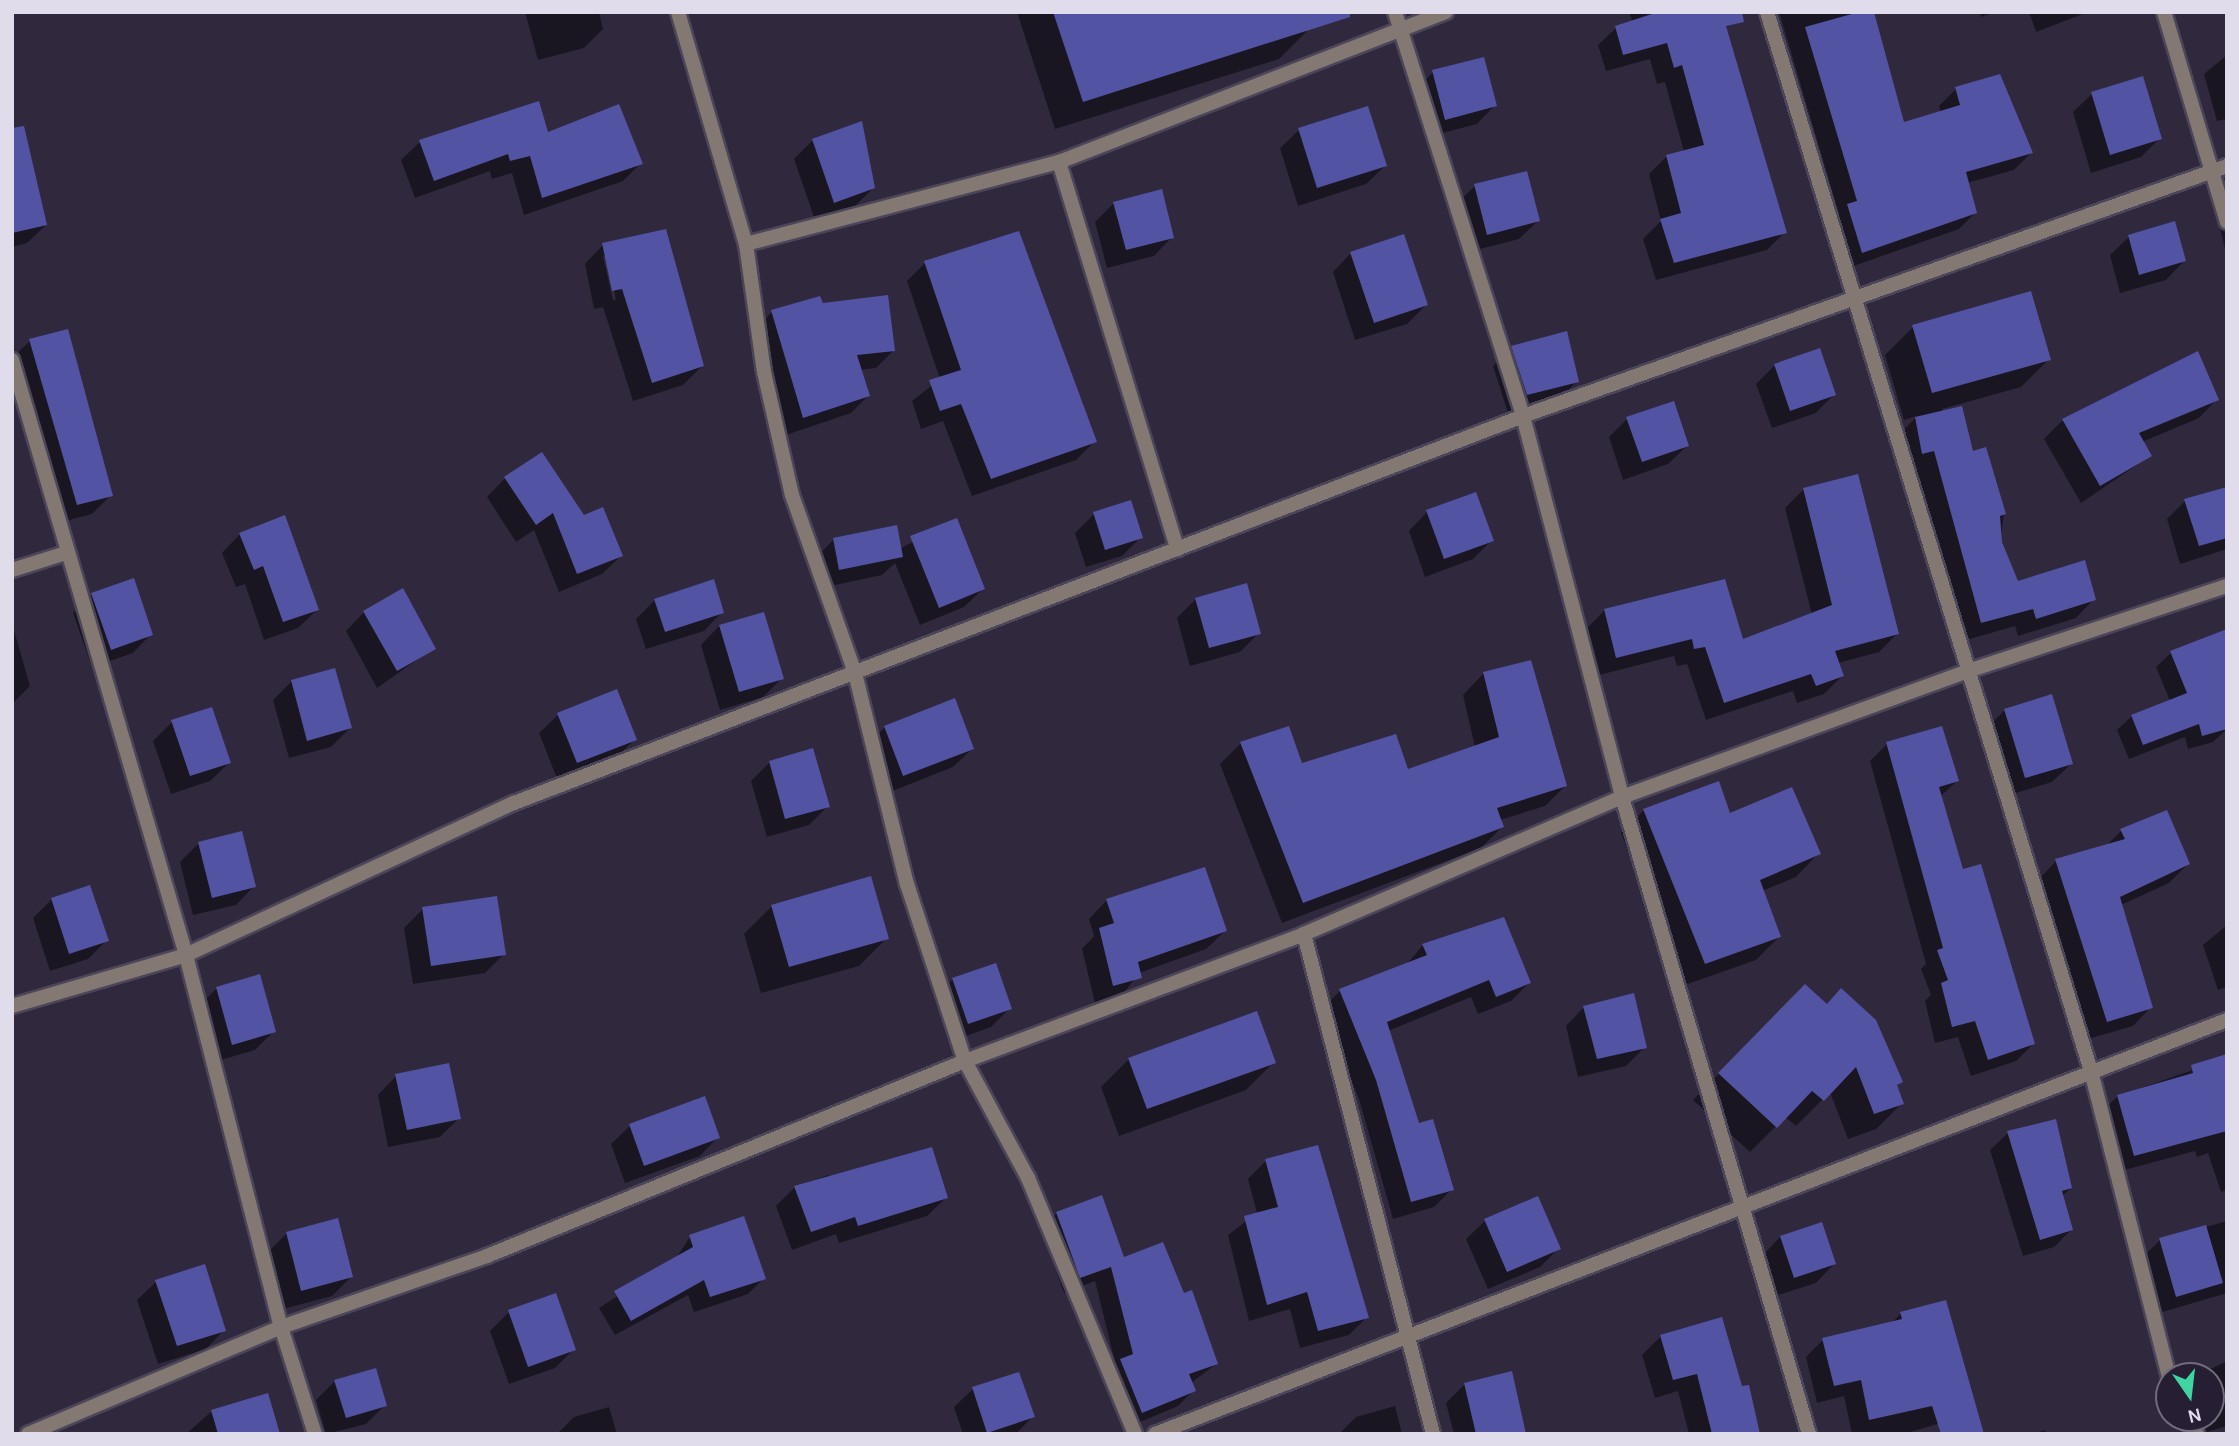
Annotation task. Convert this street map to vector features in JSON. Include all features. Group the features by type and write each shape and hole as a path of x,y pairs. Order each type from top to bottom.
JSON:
{"street":[{"path":"678,12 746,244 764,372 792,495 855,673 907,884 965,1061 1028,1178 1135,1434"},
{"path":"1395,12 1523,416 1622,797 1745,1203 1809,1434"},
{"path":"746,244 1059,162 1447,12"},
{"path":"1767,12 1859,300 1965,672 2091,1071 2165,1362"},
{"path":"2164,12 2221,168 2227,222"},
{"path":"1059,162 1177,549"},
{"path":"12,1006 186,955 514,803 1523,416 1859,300 2221,168"},
{"path":"12,360 66,553 186,955 281,1327 315,1434"},
{"path":"12,570 66,553"},
{"path":"27,1434 281,1327 486,1256 965,1061 1304,933 1622,797 1965,672 2227,586"},
{"path":"1304,933 1405,1335 1433,1434"},
{"path":"1155,1434 1745,1203 2227,1020"}],"building":[{"path":"1053,12 1350,12 1350,17 1083,102"},
{"path":"1658,12 1742,12 1744,22 1726,26 1787,233 1674,263 1660,219 1681,213 1666,155 1704,145 1682,65 1674,68 1667,43 1623,55 1615,26"},
{"path":"1859,12 1874,12 1904,122 1960,105 1955,87 2000,74 2033,153 1966,172 1977,213 1862,253 1847,204 1857,201 1805,27"},
{"path":"1484,57 1497,106 1445,120 1432,70"},
{"path":"2143,76 2162,139 2110,155 2091,92"},
{"path":"539,101 548,132 619,104 643,164 542,198 530,156 510,161 508,154 434,181 419,140"},
{"path":"1368,106 1387,166 1317,188 1298,128"},
{"path":"862,121 875,188 834,203 812,139"},
{"path":"24,126 47,225 12,233 12,128"},
{"path":"1527,171 1540,221 1487,235 1474,184"},
{"path":"1162,189 1174,238 1126,250 1113,202"},
{"path":"2175,221 2186,261 2139,275 2128,235"},
{"path":"666,229 704,366 652,383 622,289 612,291 602,243"},
{"path":"1019,231 1097,442 991,479 961,404 940,411 929,380 961,370 924,261"},
{"path":"1404,234 1428,305 1374,323 1350,252"},
{"path":"2031,291 2051,360 1932,393 1912,325"},
{"path":"888,295 895,351 857,355 870,396 803,418 771,310 820,296 823,303"},
{"path":"68,329 113,496 77,505 29,339"},
{"path":"1567,331 1579,382 1527,395 1511,346"},
{"path":"1820,348 1836,395 1790,411 1774,364"},
{"path":"2198,351 2219,400 2139,433 2152,456 2100,486 2062,419"},
{"path":"1674,401 1689,446 1642,462 1626,417"},
{"path":"1962,406 1973,451 1986,447 2006,514 2000,516 2002,542 2018,581 2085,560 2096,600 2036,619 2033,609 1981,623 1934,451 1922,454 1915,417"},
{"path":"542,452 584,515 603,507 623,556 577,574 553,513 536,525 504,477"},
{"path":"1858,474 1899,634 1835,651 1844,676 1816,686 1811,674 1724,703 1705,647 1694,649 1692,639 1616,658 1604,609 1725,579 1743,639 1832,605 1803,488"},
{"path":"2227,487 2227,538 2199,546 2184,499"},
{"path":"1476,492 1494,541 1444,559 1426,510"},
{"path":"1131,500 1143,538 1105,550 1093,512"},
{"path":"285,515 319,610 283,622 263,566 254,570 239,533"},
{"path":"957,518 985,589 939,608 910,536"},
{"path":"897,525 903,557 839,570 833,538"},
{"path":"134,578 153,635 111,650 91,593"},
{"path":"714,579 724,613 665,632 654,599"},
{"path":"1247,583 1261,634 1209,648 1195,598"},
{"path":"403,588 436,649 397,671 363,611"},
{"path":"764,612 784,679 739,692 719,625"},
{"path":"2227,629 2227,729 2202,736 2199,724 2143,745 2131,715 2187,693 2170,651"},
{"path":"1531,660 1567,786 1497,808 1504,827 1303,903 1240,742 1289,726 1302,763 1396,734 1408,769 1499,737 1483,672"},
{"path":"335,668 352,728 307,741 291,680"},
{"path":"617,689 637,740 577,763 557,713"},
{"path":"2052,694 2073,764 2025,778 2004,709"},
{"path":"955,698 974,749 903,776 884,726"},
{"path":"212,707 231,763 190,776 171,720"},
{"path":"1942,726 1959,781 1939,787 1963,869 1981,864 2035,1044 1988,1060 1975,1021 1952,1027 1941,983 1948,980 1937,950 1943,948 1886,742"},
{"path":"813,748 830,807 785,819 769,761"},
{"path":"1719,781 1730,813 1792,787 1821,854 1760,880 1781,937 1705,964 1643,809"},
{"path":"2167,810 2190,864 2120,897 2153,1008 2107,1022 2055,859 2125,839 2120,829"},
{"path":"242,831 256,887 212,898 198,842"},
{"path":"1205,867 1227,931 1138,962 1142,978 1113,986 1099,928 1114,923 1106,899"},
{"path":"871,876 889,939 789,967 771,905"},
{"path":"90,885 109,941 69,954 51,898"},
{"path":"497,896 506,955 431,966 422,907"},
{"path":"1504,917 1531,983 1496,997 1489,980 1387,1022 1419,1123 1433,1119 1454,1190 1411,1202 1376,1080 1339,989 1427,955 1422,944"},
{"path":"996,963 1012,1009 968,1024 952,978"},
{"path":"260,974 276,1032 232,1045 216,987"},
{"path":"1805,984 1827,1004 1841,988 1876,1020 1903,1082 1897,1085 1904,1104 1874,1114 1856,1067 1824,1101 1812,1091 1777,1128 1718,1073"},
{"path":"1634,993 1647,1048 1597,1059 1583,1006"},
{"path":"1257,1011 1276,1063 1147,1109 1128,1058"},
{"path":"2227,1054 2227,1131 2134,1156 2117,1095 2193,1073 2191,1065"},
{"path":"449,1063 461,1119 407,1130 395,1074"},
{"path":"705,1096 720,1138 644,1166 629,1124"},
{"path":"2056,1119 2072,1188 2062,1191 2073,1230 2040,1240 2007,1131"},
{"path":"1318,1145 1369,1318 1318,1331 1307,1292 1267,1305 1244,1216 1278,1207 1265,1159"},
{"path":"932,1147 948,1198 858,1226 855,1217 811,1232 794,1186"},
{"path":"1102,1195 1124,1257 1163,1242 1184,1293 1192,1290 1218,1364 1189,1374 1196,1391 1142,1413 1120,1359 1133,1354 1111,1267 1080,1278 1056,1212"},
{"path":"1538,1196 1561,1249 1507,1272 1484,1219"},
{"path":"744,1216 766,1279 710,1297 704,1280 631,1321 614,1291 693,1247 689,1235"},
{"path":"338,1218 353,1277 301,1291 286,1232"},
{"path":"1822,1222 1836,1264 1794,1278 1780,1236"},
{"path":"2206,1225 2223,1283 2176,1297 2159,1238"},
{"path":"205,1264 226,1331 177,1346 155,1280"},
{"path":"556,1293 576,1350 528,1367 508,1310"},
{"path":"1946,1300 1984,1434 1941,1434 1932,1406 1869,1420 1861,1380 1834,1386 1822,1338 1902,1319 1900,1312"},
{"path":"1722,1317 1742,1386 1749,1385 1760,1434 1712,1434 1697,1374 1673,1380 1660,1335"},
{"path":"376,1368 387,1406 346,1418 334,1380"},
{"path":"1512,1371 1526,1434 1476,1434 1464,1383"},
{"path":"1019,1372 1035,1417 987,1433 972,1387"},
{"path":"268,1393 280,1434 218,1434 211,1410"}]}
